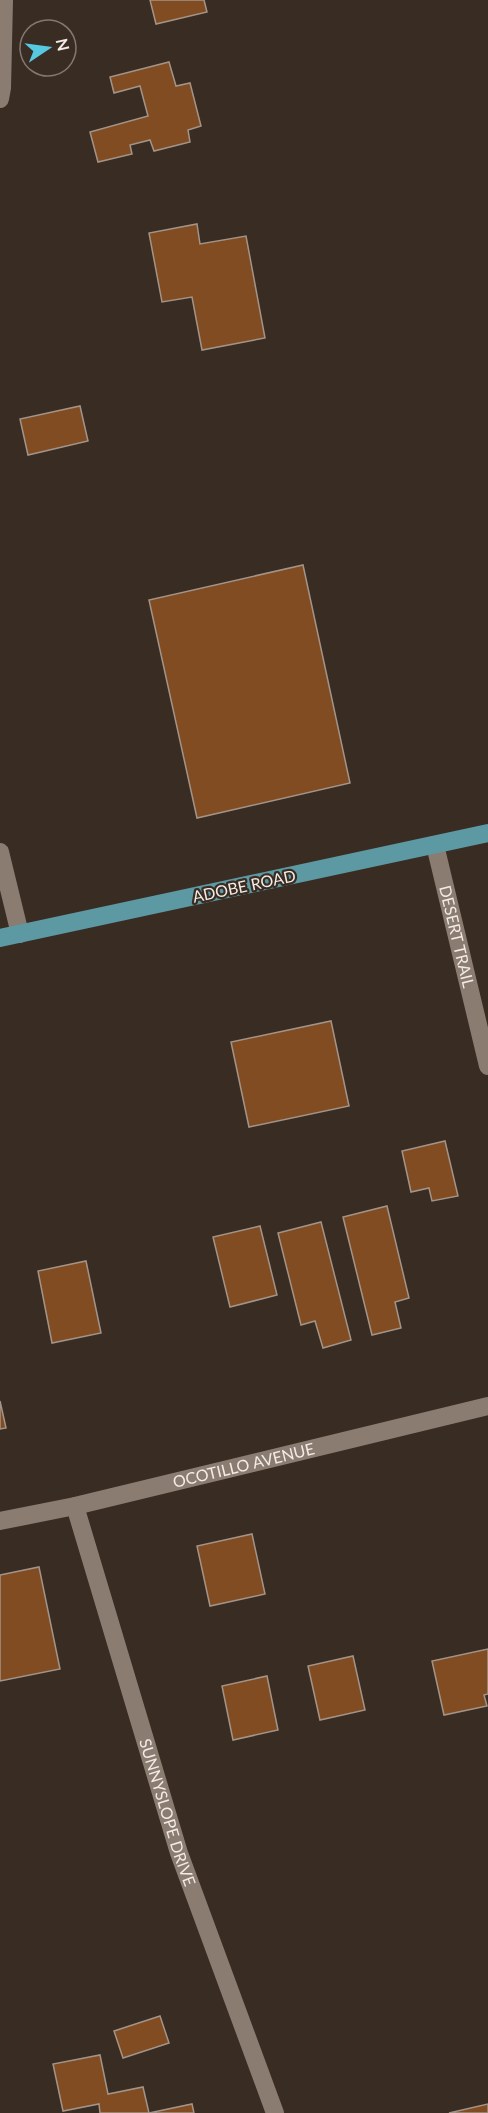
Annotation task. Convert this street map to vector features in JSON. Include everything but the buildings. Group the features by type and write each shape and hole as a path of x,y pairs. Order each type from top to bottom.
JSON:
{"main road":[{"name":"ADOBE ROAD","path":"0,938 488,833"}],"street":[{"path":"0,99 4,0"},
{"name":"DESERT TRAIL","path":"435,844 488,1066"},
{"path":"0,852 20,934"},
{"name":"OCOTILLO AVENUE","path":"0,1521 75,1506 488,1406"},
{"name":"SUNNYSLOPE DRIVE","path":"75,1506 179,1853 275,2113"}]}
